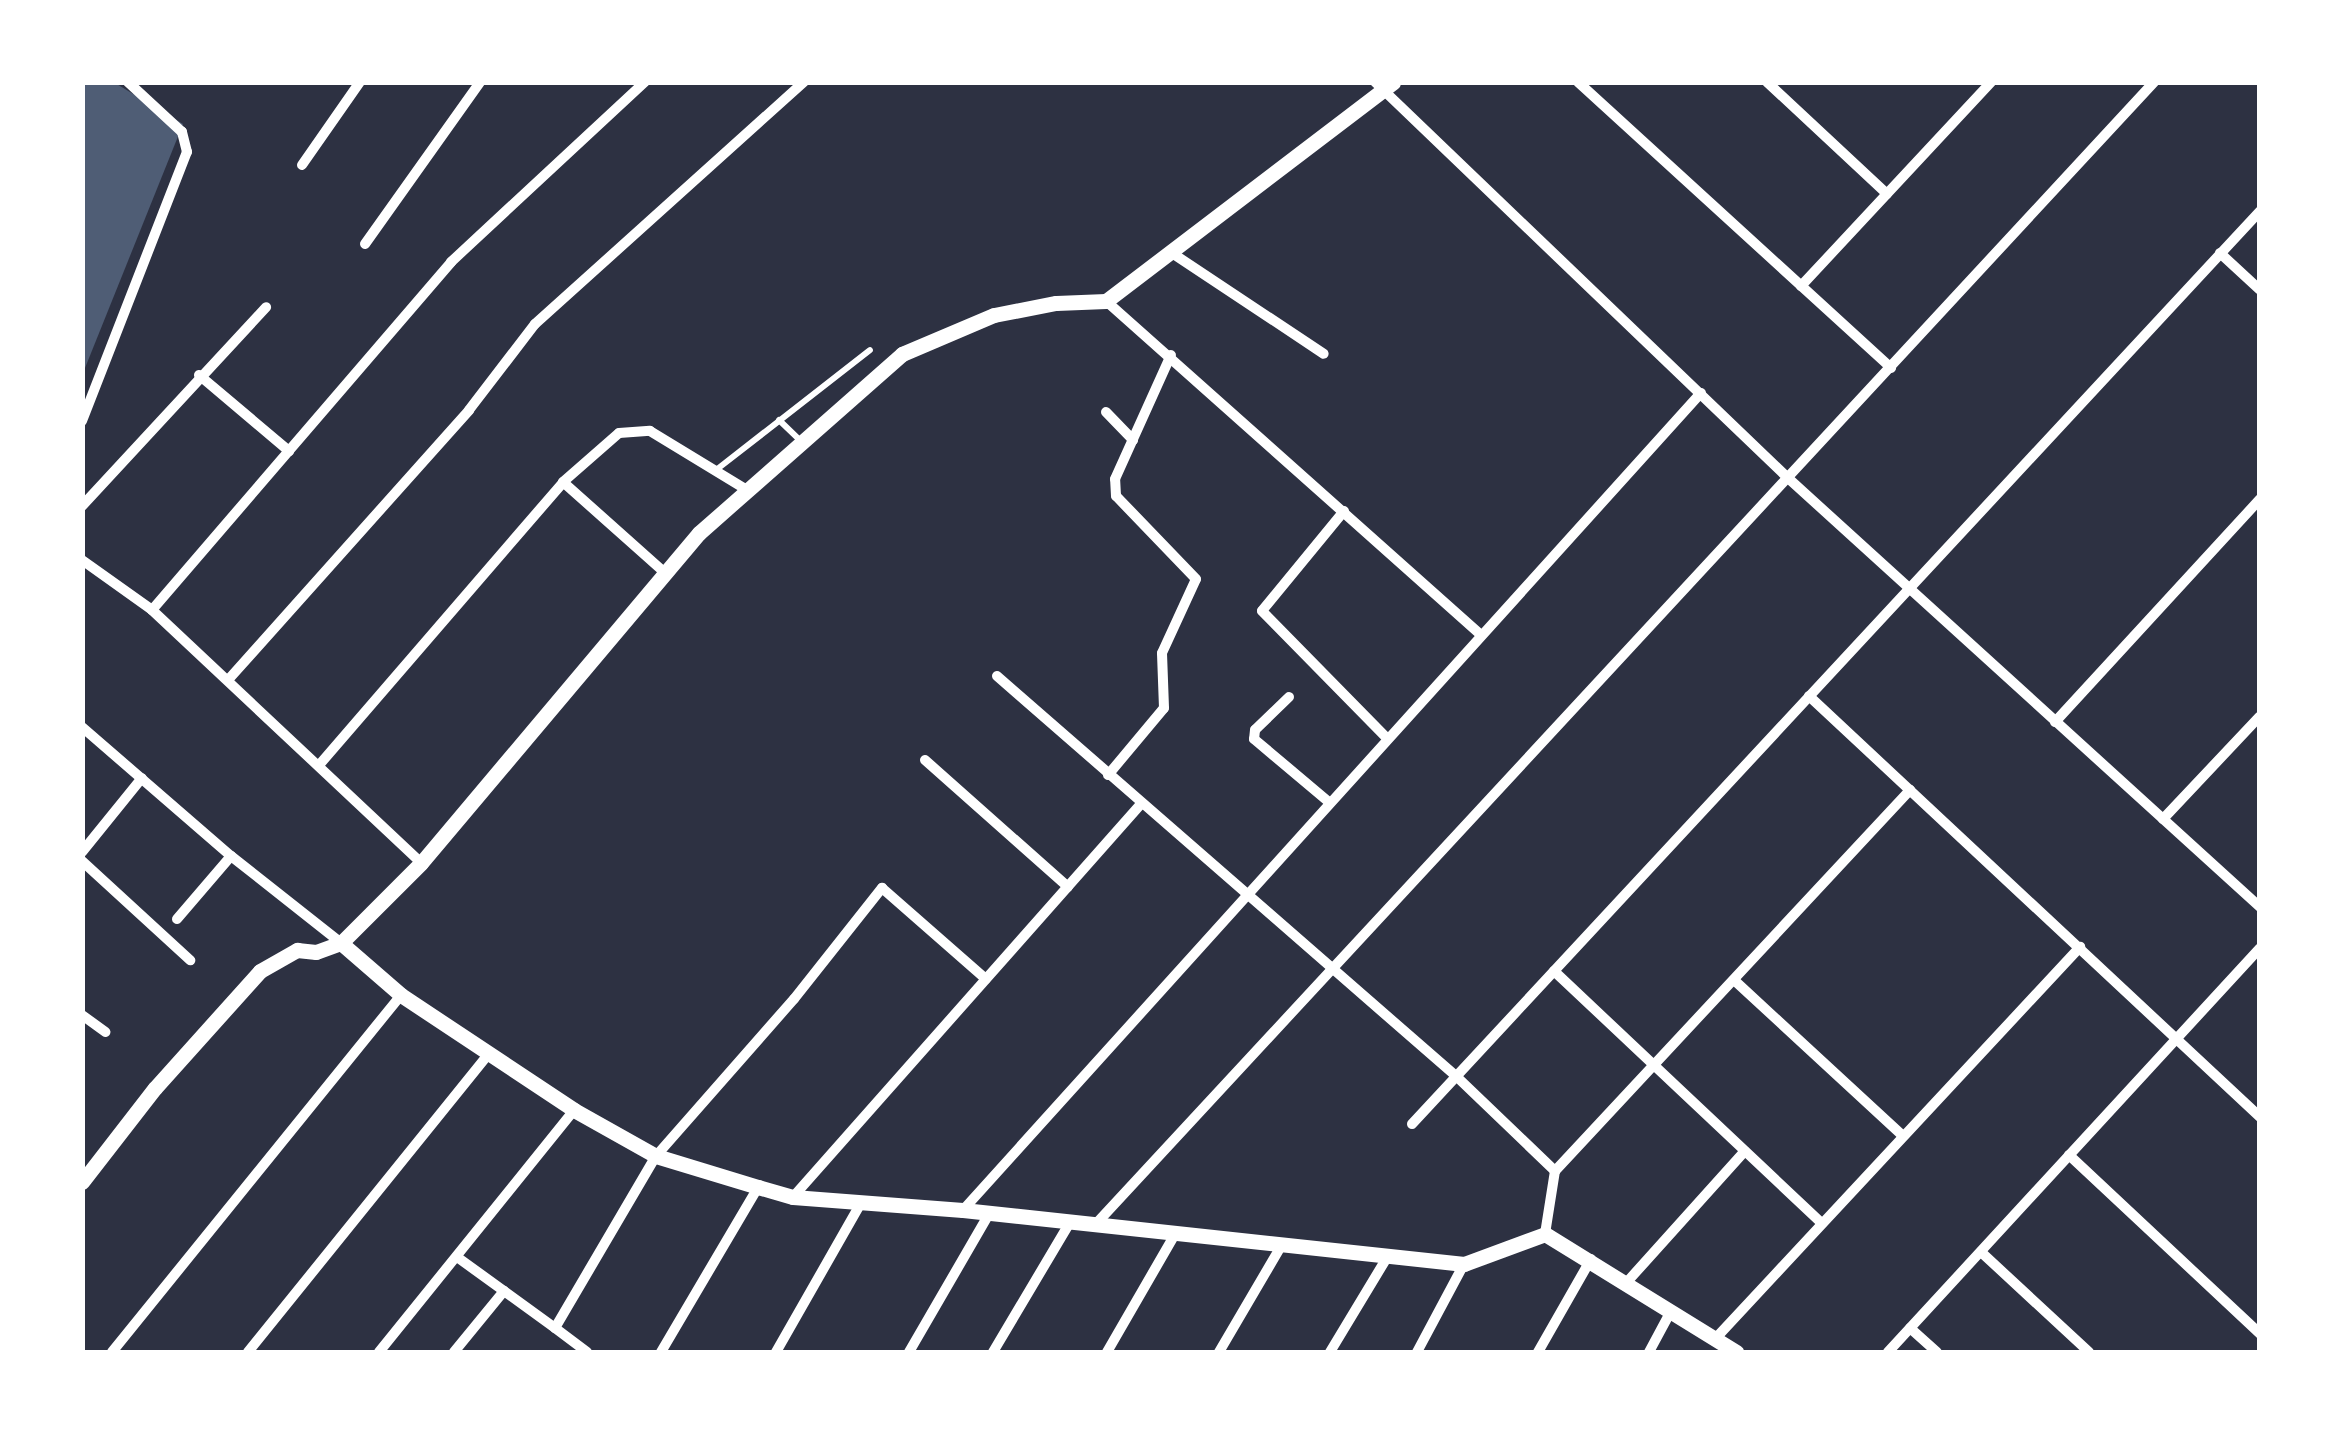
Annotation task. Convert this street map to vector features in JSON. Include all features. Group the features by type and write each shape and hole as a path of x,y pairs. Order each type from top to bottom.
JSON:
{"street":[{"path":"82,420 188,152 182,132 128,82"},
{"path":"302,165 360,82"},
{"path":"365,244 480,82"},
{"path":"152,610 451,262 646,82"},
{"path":"228,680 470,410 535,324 804,82"},
{"path":"1767,82 1888,194"},
{"path":"1801,286 1992,82"},
{"path":"1584,84 1890,368"},
{"path":"82,1182 155,1088 260,970 296,950 316,952 341,943 422,863 699,532 902,354 994,316 1056,303 1106,301 1384,85 1788,478 2260,907"},
{"path":"1093,1227 2148,85"},
{"path":"1412,1124 2260,211"},
{"path":"1172,253 1324,354"},
{"path":"2220,253 2260,290"},
{"path":"1106,301 1480,634"},
{"path":"82,506 199,375 266,307"},
{"path":"1108,775 1164,708 1162,654 1196,579 1116,496 1115,478 1171,355"},
{"path":"199,375 288,451"},
{"path":"963,1210 1701,393"},
{"path":"1106,412 1132,440"},
{"path":"320,764 563,482 618,434 650,431 747,490"},
{"path":"563,482 664,574"},
{"path":"2055,722 2260,499"},
{"path":"1344,511 1262,611 1387,738"},
{"path":"82,560 152,610 422,863"},
{"path":"998,676 1456,1077 1555,1172"},
{"path":"1809,696 2260,1116"},
{"path":"1289,697 1255,730 1254,739 1330,803"},
{"path":"2162,819 2260,716"},
{"path":"82,726 231,856 401,994 487,1056 656,1156 793,1197 963,1210 1464,1264 1545,1234 1736,1352"},
{"path":"925,760 1068,887"},
{"path":"82,852 142,778"},
{"path":"1545,1234 1555,1172 1910,790"},
{"path":"793,1197 1142,804"},
{"path":"177,919 231,856"},
{"path":"82,861 190,960"},
{"path":"555,1328 656,1156 794,999 882,888 986,979"},
{"path":"1715,1338 2080,947"},
{"path":"1888,1352 2260,948"},
{"path":"1554,971 1821,1223"},
{"path":"1734,980 1903,1136"},
{"path":"112,1352 401,994"},
{"path":"82,1015 105,1032"},
{"path":"248,1352 487,1056"},
{"path":"379,1352 574,1110"},
{"path":"1628,1282 1744,1150"},
{"path":"2068,1155 2260,1334"},
{"path":"661,1352 758,1187"},
{"path":"776,1352 861,1202"},
{"path":"909,1352 989,1214"},
{"path":"993,1352 1069,1224"},
{"path":"1107,1352 1175,1234"},
{"path":"1220,1352 1284,1243"},
{"path":"1981,1252 2089,1352"},
{"path":"1330,1352 1388,1256"},
{"path":"457,1257 588,1352"},
{"path":"1538,1352 1591,1259"},
{"path":"1417,1352 1464,1264"},
{"path":"454,1352 504,1291"},
{"path":"1649,1352 1672,1310"},
{"path":"1910,1328 1937,1352"}],"lane":[{"path":"715,471 870,350"},
{"path":"779,420 802,442"}],"water":[{"path":"83,83 115,83 183,124 83,373"}]}
